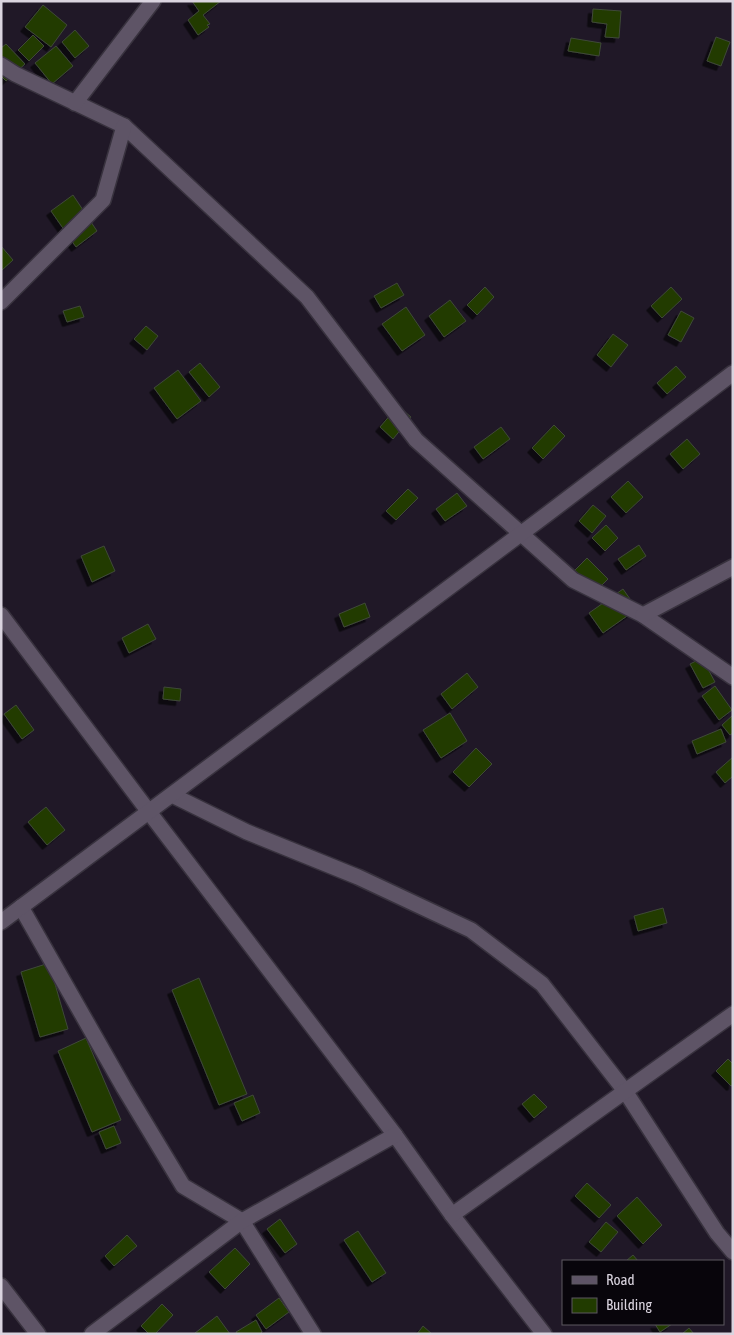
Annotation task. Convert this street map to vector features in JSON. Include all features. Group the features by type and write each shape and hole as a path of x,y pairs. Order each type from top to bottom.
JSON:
{"street":[{"path":"75,102 152,1"},
{"path":"1,65 15,74 124,126 307,297 416,440 573,580 643,615 733,677"},
{"path":"1,302 103,200 124,126"},
{"path":"1,922 733,373"},
{"path":"643,615 733,567"},
{"path":"1,615 396,1135 452,1216 544,1334"},
{"path":"172,795 247,832 358,877 471,930 542,984 625,1091 717,1233 733,1252"},
{"path":"21,907 124,1088 183,1186 242,1221 313,1334"},
{"path":"452,1216 733,1014"},
{"path":"92,1334 242,1221 396,1135"},
{"path":"1,1286 38,1334"}],"building":[{"path":"192,1 221,1 203,15 210,24 207,25 209,27 198,35 188,20 199,11"},
{"path":"43,5 67,25 51,47 25,27"},
{"path":"593,9 621,11 619,38 605,37 607,24 592,22"},
{"path":"75,30 89,46 75,58 62,42"},
{"path":"33,35 44,46 29,61 18,50"},
{"path":"716,37 730,42 721,66 707,61"},
{"path":"571,38 601,43 599,56 568,51"},
{"path":"6,44 25,64 6,81 1,76 1,48"},
{"path":"56,46 73,66 52,84 35,63"},
{"path":"73,195 97,231 76,247 51,211"},
{"path":"1,246 13,260 1,271"},
{"path":"397,283 404,295 381,308 374,296"},
{"path":"485,287 494,297 477,315 467,305"},
{"path":"671,287 682,299 662,318 651,306"},
{"path":"450,300 466,321 444,337 429,316"},
{"path":"80,306 84,317 67,322 63,311"},
{"path":"406,307 425,335 402,351 382,324"},
{"path":"681,311 694,318 681,342 668,335"},
{"path":"146,326 158,336 147,350 134,339"},
{"path":"613,334 628,345 611,367 597,355"},
{"path":"200,363 220,387 209,397 189,372"},
{"path":"676,366 686,377 667,394 657,383"},
{"path":"178,370 201,401 177,419 154,388"},
{"path":"398,406 411,417 393,439 380,427"},
{"path":"554,425 565,436 543,459 532,448"},
{"path":"501,427 510,439 483,459 474,447"},
{"path":"687,439 700,454 683,469 670,454"},
{"path":"628,481 643,497 626,513 611,497"},
{"path":"408,489 418,498 396,520 386,511"},
{"path":"457,493 467,506 445,521 436,509"},
{"path":"593,505 606,516 592,533 579,521"},
{"path":"606,525 618,538 605,551 592,538"},
{"path":"639,545 646,556 626,570 618,559"},
{"path":"104,546 115,571 92,582 81,556"},
{"path":"587,558 608,579 594,593 573,572"},
{"path":"623,589 637,609 603,633 589,613"},
{"path":"365,603 370,617 344,627 339,614"},
{"path":"148,624 156,639 129,653 122,638"},
{"path":"702,658 715,682 703,688 690,664"},
{"path":"467,673 478,687 452,709 441,694"},
{"path":"715,686 732,710 719,720 702,696"},
{"path":"164,687 181,689 180,701 163,699"},
{"path":"16,705 34,730 22,739 4,714"},
{"path":"450,713 467,741 441,758 423,730"},
{"path":"733,715 733,733 730,735 722,725"},
{"path":"721,729 726,742 697,754 692,741"},
{"path":"476,748 492,764 469,787 453,772"},
{"path":"733,757 733,776 725,783 716,772"},
{"path":"46,807 65,830 47,845 28,822"},
{"path":"663,908 667,923 638,931 634,916"},
{"path":"49,963 68,1029 40,1037 21,972"},
{"path":"199,978 247,1094 219,1105 172,990"},
{"path":"86,1038 121,1120 92,1132 58,1051"},
{"path":"728,1059 733,1064 733,1085 731,1086 716,1071"},
{"path":"534,1094 547,1107 534,1118 522,1104"},
{"path":"253,1095 260,1113 242,1121 234,1103"},
{"path":"114,1126 121,1143 106,1149 99,1132"},
{"path":"587,1183 611,1205 599,1218 575,1196"},
{"path":"637,1197 662,1225 643,1244 617,1216"},
{"path":"280,1219 297,1244 285,1253 267,1229"},
{"path":"606,1222 618,1232 601,1252 589,1242"},
{"path":"358,1231 386,1273 372,1282 344,1240"},
{"path":"127,1235 137,1246 114,1266 105,1256"},
{"path":"235,1248 250,1264 225,1289 209,1272"},
{"path":"633,1255 637,1260 627,1260"},
{"path":"279,1298 289,1312 266,1329 256,1315"},
{"path":"162,1304 173,1315 155,1334 149,1334 141,1326"},
{"path":"217,1316 230,1334 195,1333"},
{"path":"256,1320 262,1332 260,1334 237,1334 236,1332"},
{"path":"656,1325 670,1325 660,1332"},
{"path":"423,1326 432,1334 417,1334"},
{"path":"689,1328 694,1334 682,1334"}]}
